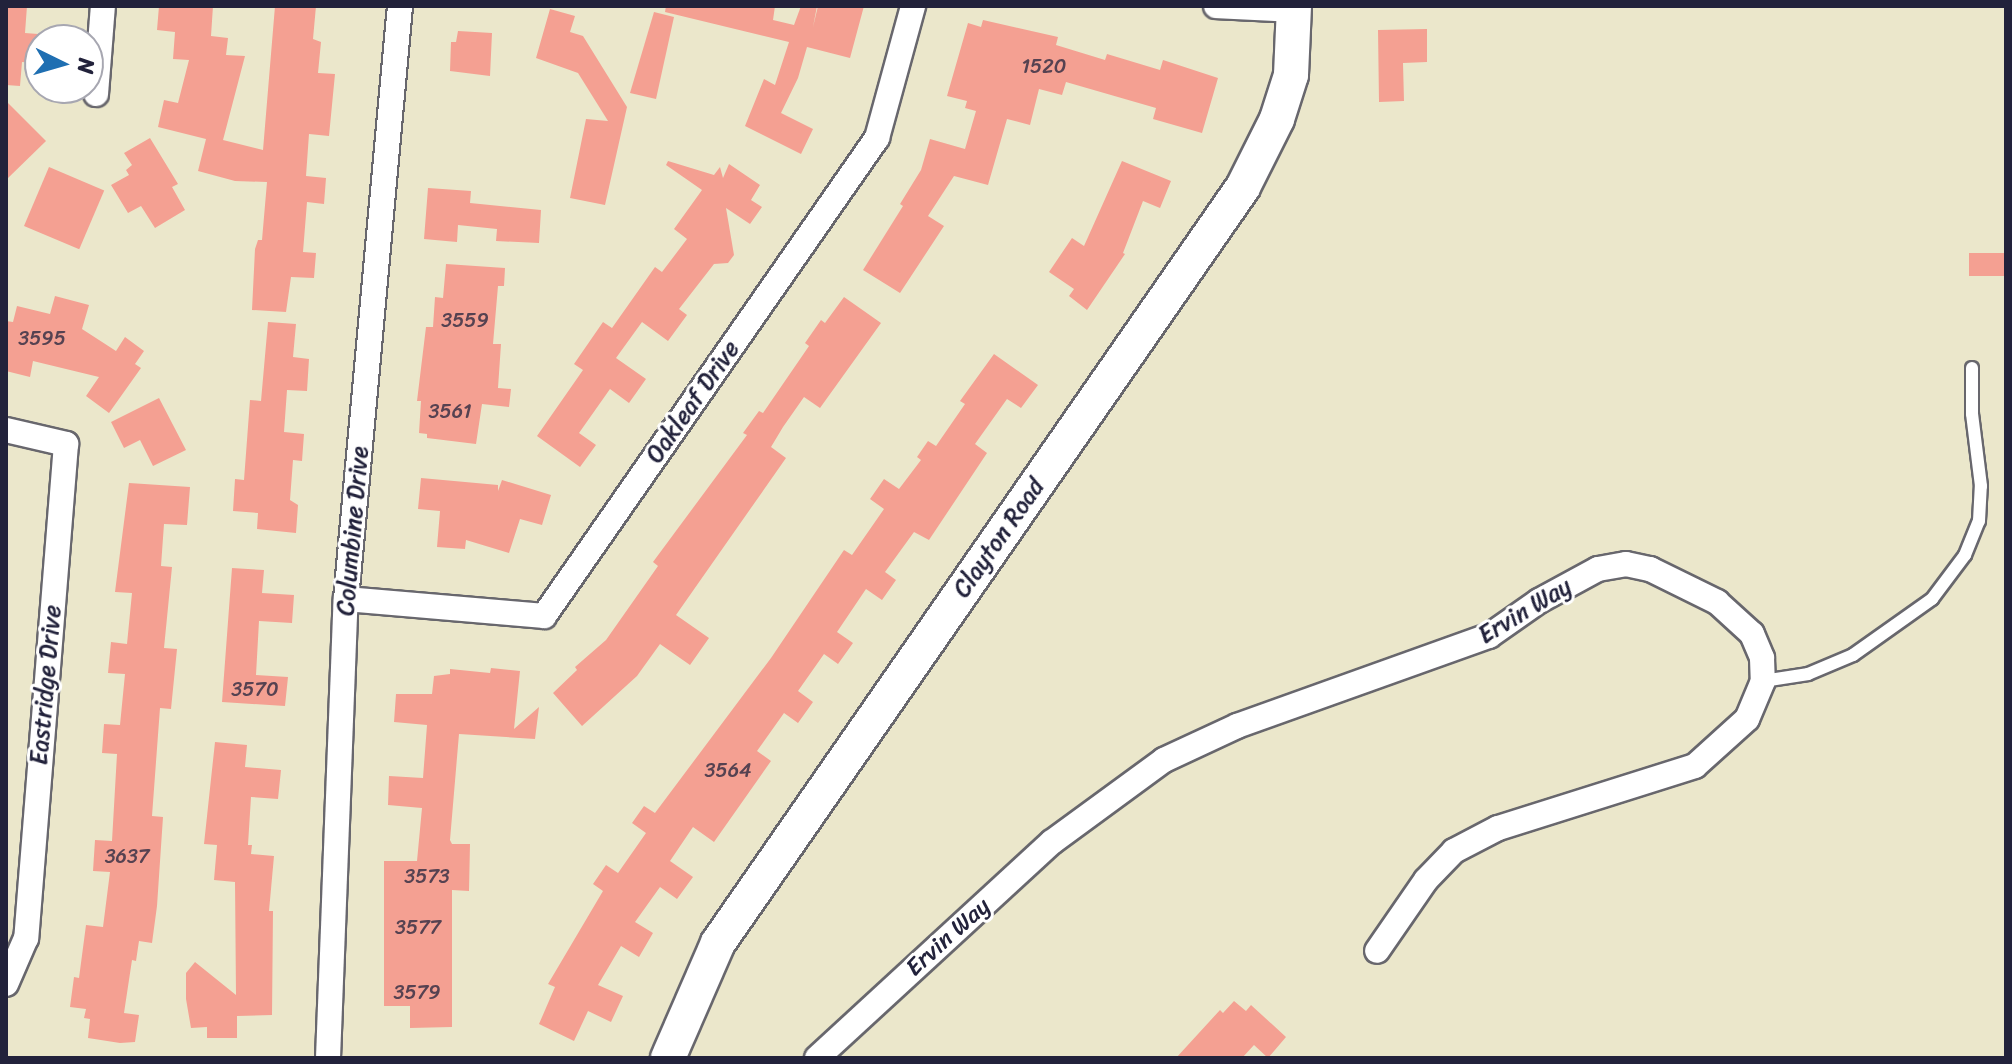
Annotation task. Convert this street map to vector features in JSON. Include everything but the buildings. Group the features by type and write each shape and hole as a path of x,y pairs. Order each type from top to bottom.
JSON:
{"street":[{"name":"Columbine Drive","path":"328,1058 346,599 400,6"},
{"name":"Oakleaf Drive","path":"346,599 544,616 877,138 913,6"},
{"path":"1216,6 1294,8"},
{"name":"Clayton Road","path":"668,1058 718,943 1243,187 1277,119 1291,75 1294,8"},
{"name":"Eastridge Drive","path":"6,430 66,444 26,938 6,984"},
{"name":"Ervin Way","path":"817,1058 1052,842 1164,760 1237,726 1489,636 1539,601 1598,569 1626,564 1650,569 1717,602 1752,634 1762,658 1763,681"},
{"path":"1377,951 1426,880 1454,851 1498,828 1695,766 1747,719 1763,681"}],"lane":[{"path":"1763,681 1808,674 1866,648 1932,599 1965,555 1979,521 1980,498 1972,368"}]}
